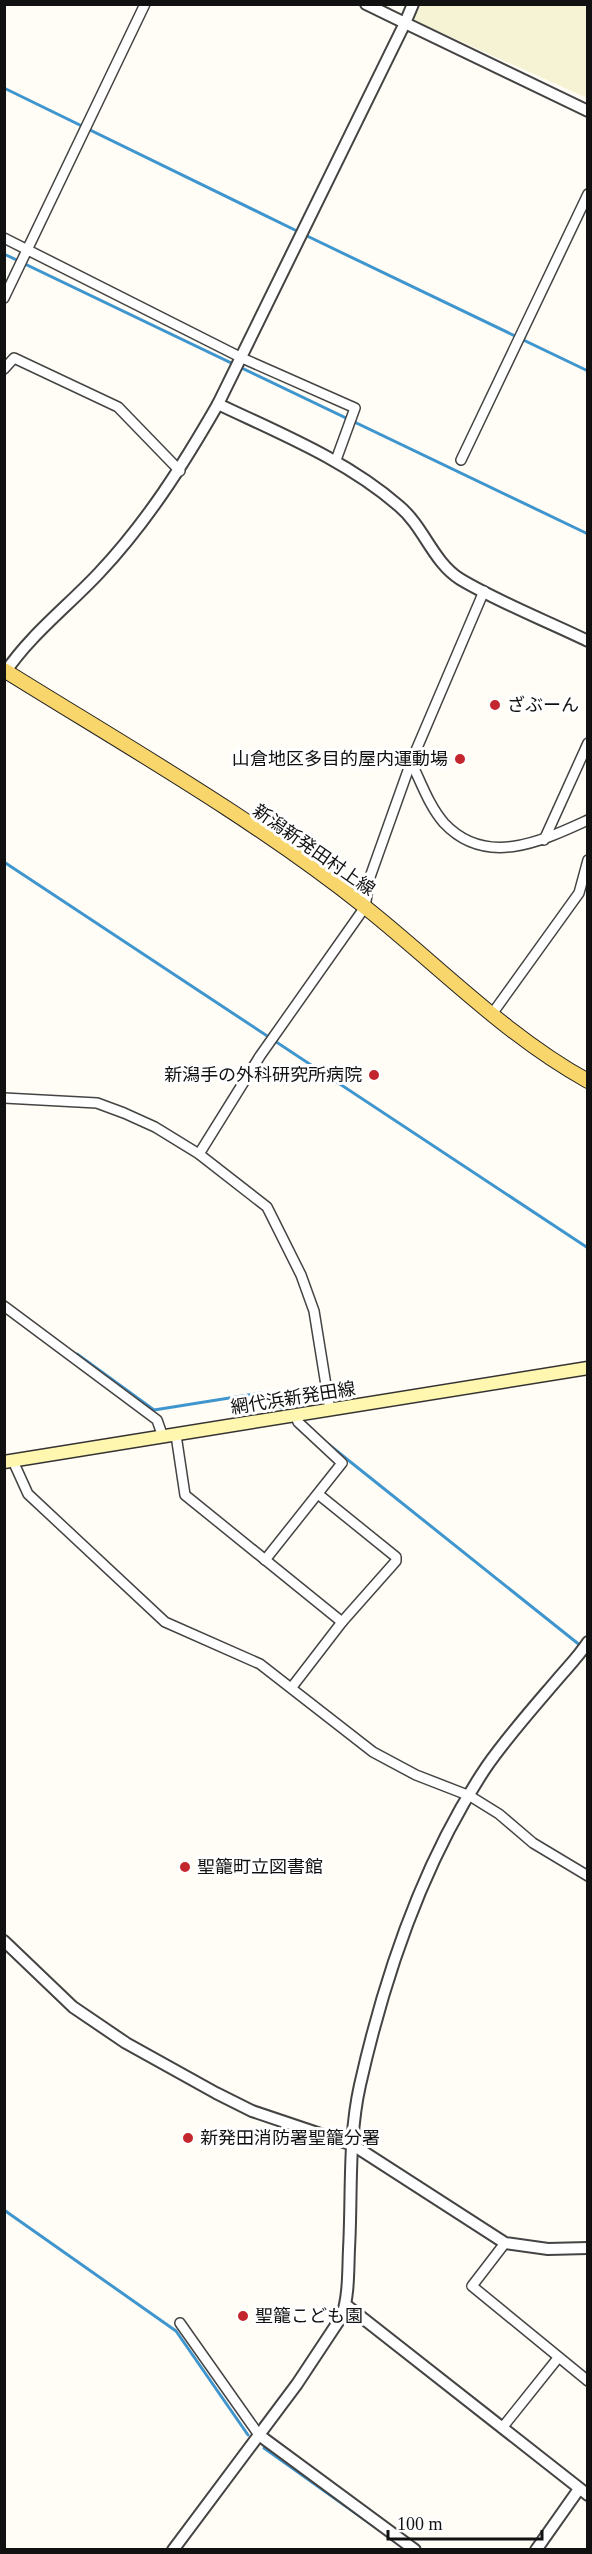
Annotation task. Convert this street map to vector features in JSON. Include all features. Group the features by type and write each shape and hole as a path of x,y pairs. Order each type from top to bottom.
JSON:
{"main road":[{"name":"新潟新発田村上線","path":"5,671 276,842 365,907 492,1014 588,1081"},
{"name":"網代浜新発田線","path":"8,1462 588,1368"}],"street":[{"path":"4,298 145,4"},
{"path":"366,4 588,111"},
{"path":"5,671 29,642 122,546 180,471 242,358 413,4"},
{"path":"461,460 588,194"},
{"path":"4,238 242,358 355,408 336,460"},
{"path":"4,351 12,361"},
{"path":"4,369 14,358 118,407 180,471"},
{"path":"218,404 336,460 368,481 405,512 452,572 484,591 588,640"},
{"path":"199,1154 260,1056 365,907 370,877 411,762 484,591"},
{"path":"544,840 588,743"},
{"path":"411,762 436,812 444,823 468,841 487,847 507,849 544,840 588,820"},
{"path":"492,1014 579,893 588,860"},
{"path":"4,1098 97,1103 155,1127 199,1154 267,1207 301,1275 314,1311 330,1410"},
{"path":"4,1306 157,1420 163,1437"},
{"path":"266,1560 342,1460 298,1422 296,1416"},
{"path":"176,1435 185,1495 342,1622"},
{"path":"8,1462 27,1494 165,1622 202,1641 260,1664 396,1766 470,1796 499,1814 533,1844 588,1876"},
{"path":"292,1687 342,1622 396,1561 396,1557 318,1494"},
{"path":"172,2550 335,2330 346,2305 352,2145 359,2088 407,1924 425,1879 470,1796 509,1735 588,1642"},
{"path":"4,1941 73,2007 126,2043 252,2111 352,2145 505,2243 548,2249 588,2248"},
{"path":"505,2243 472,2286 588,2380"},
{"path":"346,2305 583,2492 536,2550"},
{"path":"180,2323 259,2435 415,2550"},
{"path":"502,2428 558,2358"}],"shaded area":[{"path":"421,5 587,5 587,98 413,20"}],"waterway":[{"path":"4,88 299,232"},
{"path":"305,235 588,371"},
{"path":"4,254 588,534"},
{"path":"4,862 588,1248"},
{"path":"77,1354 154,1410 261,1393 287,1412"},
{"path":"328,1444 581,1646"},
{"path":"4,2210 176,2331 248,2435"},
{"path":"264,2448 382,2532"}],"place":[{"name":"ざぶーん","path":"495,705"},
{"name":"山倉地区多目的屋内運動場","path":"460,759"},
{"name":"新潟手の外科研究所病院","path":"374,1075"},
{"name":"聖籠町立図書館","path":"185,1867"},
{"name":"新発田消防署聖籠分署","path":"188,2138"},
{"name":"聖籠こども園","path":"243,2316"}]}
